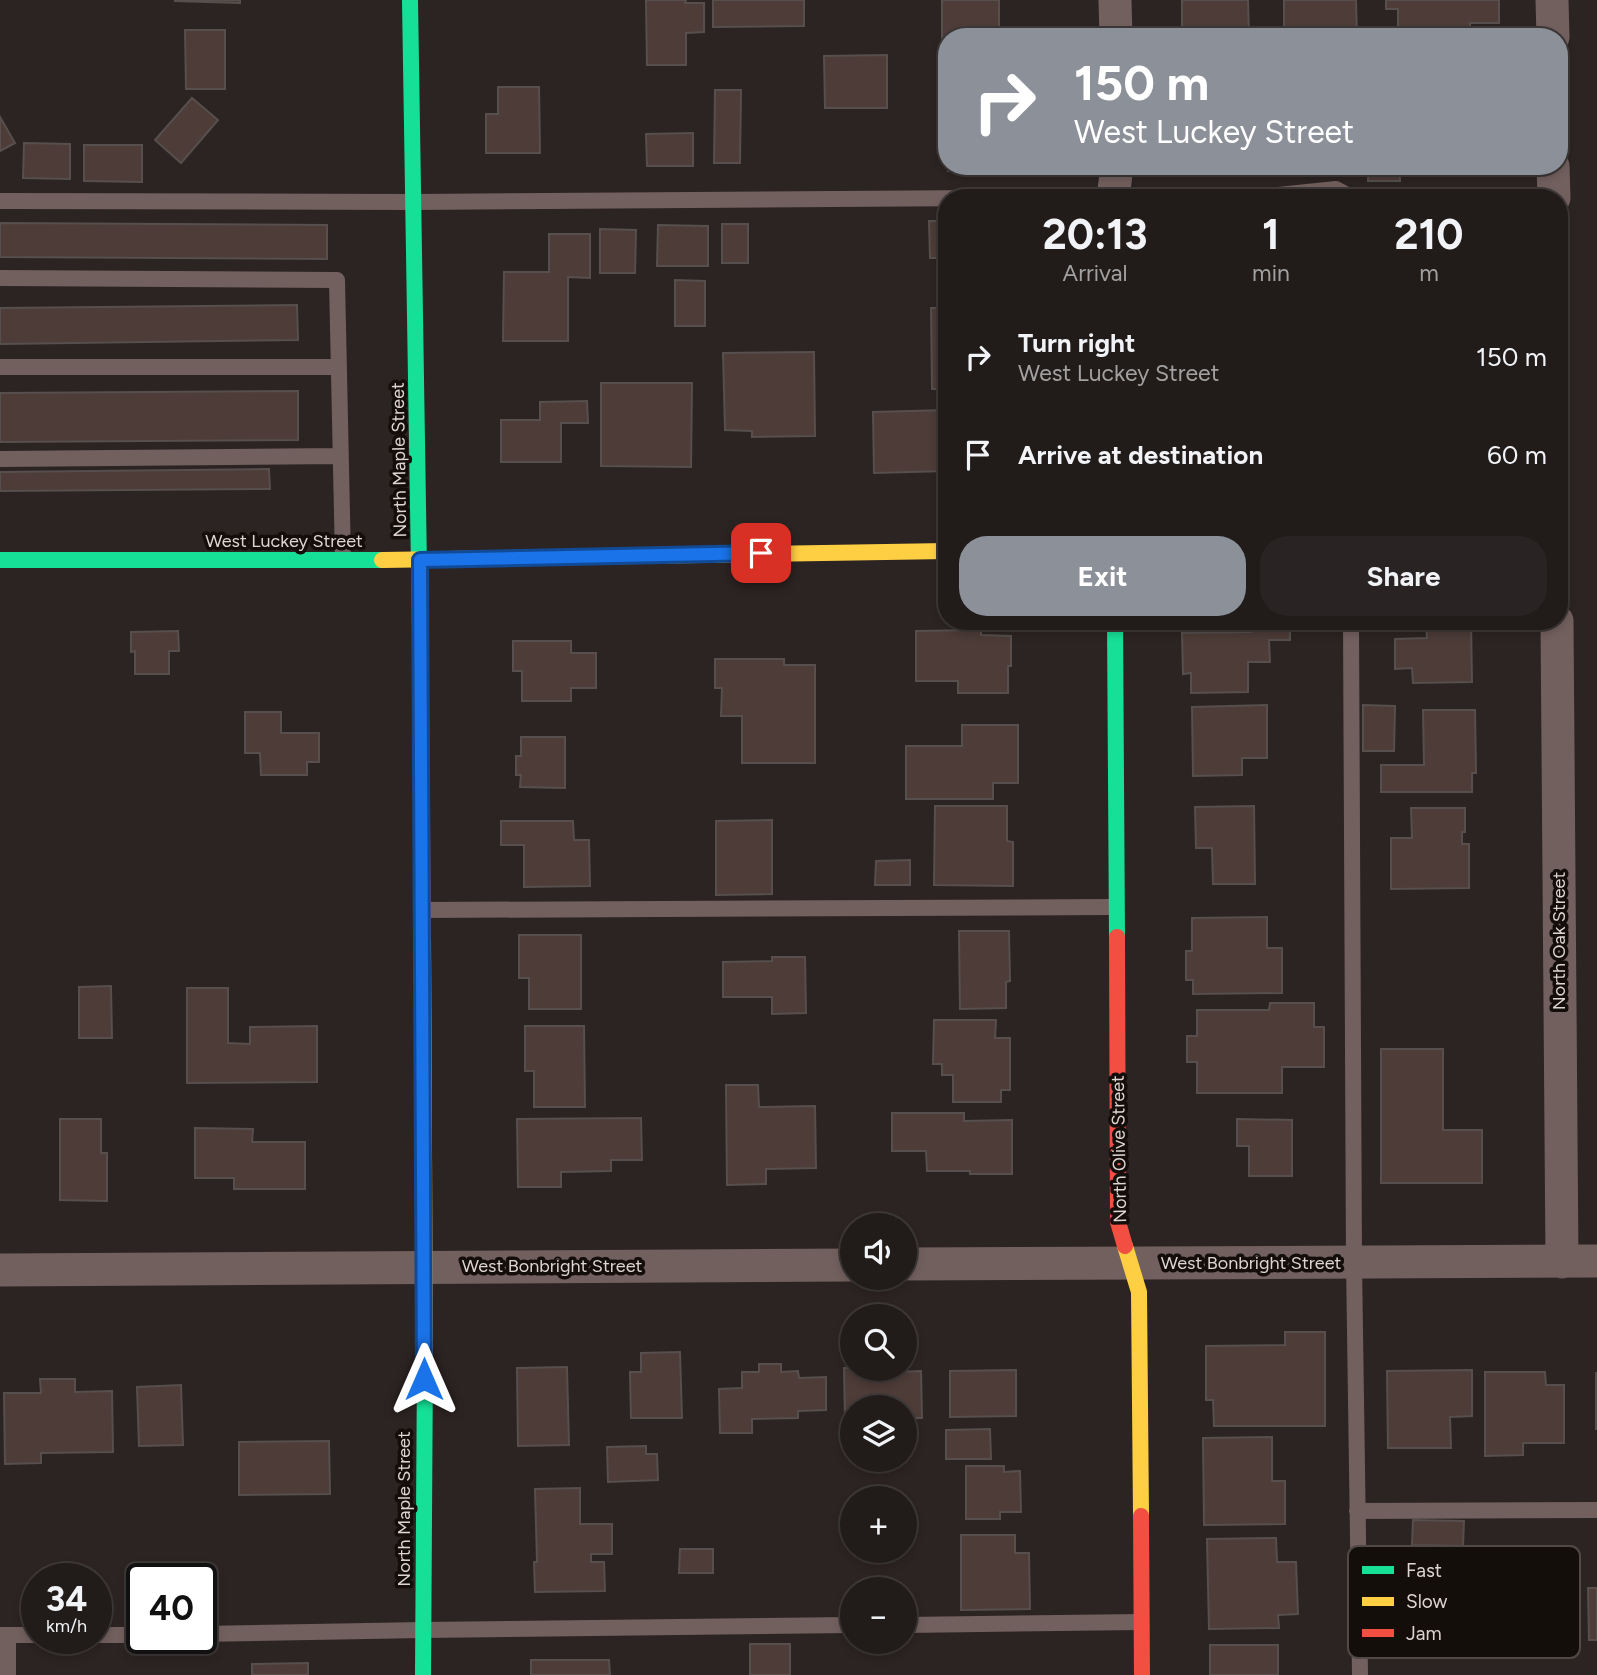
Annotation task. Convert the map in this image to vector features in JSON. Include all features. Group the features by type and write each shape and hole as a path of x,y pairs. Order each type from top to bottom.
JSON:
{"street":[{"name":"North Maple Street","path":"410,0 420,560 425,1267 423,1675"},
{"path":"1115,0 1116,28"},
{"path":"1552,0 1553,28"},
{"name":"West Luckey Street","path":"0,560 420,560 938,551"},
{"name":"North Olive Street","path":"1115,630 1118,1222 1139,1292 1142,1675"},
{"name":"North Oak Street","path":"1557,630 1562,1262"},
{"name":"West Bonbright Street","path":"917,1264 1597,1261"},
{"name":"West Bonbright Street","path":"0,1269 840,1265"}],"lane":[{"path":"1020,189 1148,189"},
{"path":"0,201 412,202 938,191"},
{"path":"0,278 337,280 343,560"},
{"path":"0,367 339,367"},
{"path":"0,459 340,456"},
{"path":"1351,630 1358,1546"},
{"path":"422,910 1115,907"},
{"path":"1357,1511 1597,1510"},
{"path":"917,1625 1141,1622"},
{"path":"217,1634 840,1625"},
{"path":"4,1635 8,1675"}],"building":[{"path":"240,0 240,3 175,1"},
{"path":"646,0 704,3 704,32 686,33 686,65 647,65"},
{"path":"713,0 804,0 804,26 713,27"},
{"path":"942,0 999,0 999,28 942,28"},
{"path":"1182,0 1248,0 1249,28 1182,28"},
{"path":"1284,0 1356,0 1357,28 1284,28"},
{"path":"1386,0 1499,0 1499,23 1470,23 1470,28 1398,28 1398,9 1386,9"},
{"path":"185,30 225,30 225,89 186,89"},
{"path":"887,55 887,108 825,108 824,56"},
{"path":"498,87 539,87 540,153 486,153 486,114 498,114"},
{"path":"715,90 741,90 740,163 714,163"},
{"path":"192,98 218,120 181,163 155,140"},
{"path":"0,117 15,143 0,151"},
{"path":"693,133 693,166 647,166 646,134"},
{"path":"24,143 70,144 70,179 23,178"},
{"path":"84,145 142,145 142,182 84,181"},
{"path":"1368,175 1400,175 1400,181 1368,181"},
{"path":"929,221 938,221 938,258 930,258"},
{"path":"0,223 327,225 327,259 0,257"},
{"path":"722,224 748,224 748,263 722,263"},
{"path":"658,225 708,226 708,266 657,266"},
{"path":"600,229 636,230 635,273 600,273"},
{"path":"549,234 590,234 590,278 568,277 568,341 503,341 504,272 549,272"},
{"path":"675,280 705,281 705,326 675,326"},
{"path":"297,305 298,340 0,344 0,308"},
{"path":"931,308 938,308 938,389 932,389"},
{"path":"814,352 815,436 752,437 752,431 725,430 723,353"},
{"path":"601,383 692,383 691,467 601,466"},
{"path":"298,391 298,440 0,442 0,393"},
{"path":"587,401 588,423 561,423 561,462 501,462 501,420 540,420 540,402"},
{"path":"938,410 938,471 874,473 873,412"},
{"path":"269,469 270,489 0,491 0,472"},
{"path":"981,630 981,635 1011,636 1008,693 958,693 958,681 916,681 916,631"},
{"path":"1290,630 1290,640 1269,640 1270,662 1248,662 1248,692 1191,693 1191,673 1183,674 1182,633"},
{"path":"1427,630 1471,630 1472,682 1413,683 1412,668 1395,669 1395,639 1427,638"},
{"path":"178,631 179,651 169,651 169,674 135,674 135,651 131,652 131,632"},
{"path":"513,641 571,641 571,653 596,653 596,688 571,688 571,701 522,701 522,671 513,671"},
{"path":"715,659 784,659 784,665 815,665 815,763 742,763 742,716 721,716 722,688 715,688"},
{"path":"1267,705 1267,758 1242,758 1242,775 1193,776 1192,707"},
{"path":"1363,705 1395,706 1394,751 1363,751"},
{"path":"1423,710 1475,710 1476,773 1472,773 1472,792 1381,792 1381,765 1424,765"},
{"path":"245,712 281,712 281,733 319,733 319,762 307,762 307,775 261,775 260,753 245,753"},
{"path":"962,725 1018,725 1018,783 993,783 993,799 906,799 906,746 962,746"},
{"path":"521,737 565,737 565,788 520,787 521,775 516,775 516,756 521,756"},
{"path":"935,806 1007,806 1007,841 1013,842 1013,886 934,885"},
{"path":"1254,806 1255,884 1213,884 1212,848 1196,848 1195,807"},
{"path":"1411,808 1465,808 1462,844 1469,844 1469,888 1391,889 1391,838 1412,838"},
{"path":"772,820 772,894 716,895 716,821"},
{"path":"501,821 573,821 574,840 589,840 590,886 524,887 524,845 501,845"},
{"path":"910,860 910,885 875,885 876,861"},
{"path":"1267,917 1267,948 1282,948 1282,993 1193,994 1193,980 1186,980 1186,951 1192,951 1192,918"},
{"path":"959,931 1009,931 1010,981 1006,982 1006,1008 960,1009"},
{"path":"519,935 581,935 581,1009 529,1009 529,978 519,978"},
{"path":"772,957 805,957 806,1013 772,1014 772,997 723,997 723,962 772,961"},
{"path":"111,986 112,1038 79,1038 79,987"},
{"path":"187,988 228,988 228,1043 250,1044 250,1027 317,1026 317,1082 187,1083"},
{"path":"1270,1003 1314,1003 1314,1027 1324,1027 1324,1067 1282,1067 1282,1093 1197,1093 1197,1062 1187,1062 1187,1036 1197,1036 1197,1010 1269,1010"},
{"path":"934,1020 996,1020 995,1038 1010,1038 1010,1090 1001,1090 1001,1102 953,1102 953,1075 942,1075 942,1064 933,1064"},
{"path":"525,1026 584,1026 585,1107 534,1107 534,1071 525,1071"},
{"path":"1381,1049 1443,1049 1443,1130 1482,1130 1482,1183 1381,1183"},
{"path":"726,1085 758,1085 759,1107 815,1106 816,1168 766,1169 766,1184 727,1185"},
{"path":"892,1113 964,1113 964,1121 1012,1120 1012,1174 927,1171 926,1151 892,1151"},
{"path":"641,1118 642,1160 611,1160 611,1171 561,1172 561,1187 518,1187 517,1119"},
{"path":"60,1119 101,1119 101,1153 107,1153 107,1201 60,1200"},
{"path":"1237,1119 1292,1120 1292,1176 1249,1176 1249,1146 1237,1146"},
{"path":"195,1128 253,1129 252,1142 305,1142 305,1189 234,1189 234,1178 195,1178"},
{"path":"1285,1332 1325,1332 1325,1426 1214,1426 1213,1400 1206,1400 1206,1346 1285,1345"},
{"path":"680,1352 682,1418 631,1418 630,1372 641,1372 641,1353"},
{"path":"759,1364 781,1364 781,1372 798,1371 799,1378 826,1377 826,1410 798,1411 798,1418 752,1419 752,1433 720,1433 719,1389 742,1388 742,1372 759,1372"},
{"path":"567,1367 569,1445 518,1446 517,1368"},
{"path":"1016,1370 1016,1416 950,1417 950,1371"},
{"path":"1472,1370 1472,1416 1450,1417 1451,1448 1388,1448 1387,1371"},
{"path":"917,1371 921,1371 922,1418 917,1418 917,1395 845,1395 844,1381 917,1381"},
{"path":"1485,1372 1545,1372 1546,1385 1564,1385 1564,1443 1523,1443 1523,1455 1485,1456"},
{"path":"1597,1373 1597,1429 1596,1429"},
{"path":"40,1379 75,1379 75,1392 112,1391 113,1452 41,1453 41,1463 5,1464 4,1393 41,1393"},
{"path":"181,1385 183,1445 139,1446 137,1387"},
{"path":"990,1429 991,1459 946,1459 946,1430"},
{"path":"1272,1437 1272,1481 1285,1481 1285,1524 1204,1525 1203,1438"},
{"path":"329,1441 330,1494 239,1495 239,1442"},
{"path":"646,1446 646,1454 657,1454 658,1480 608,1482 607,1447"},
{"path":"966,1466 1004,1466 1004,1472 1020,1471 1021,1512 1000,1512 1000,1519 966,1519"},
{"path":"580,1488 580,1524 612,1524 612,1554 591,1554 591,1562 604,1562 605,1591 535,1592 535,1489"},
{"path":"1413,1520 1464,1521 1463,1546 1412,1545"},
{"path":"961,1535 1015,1535 1015,1553 1029,1553 1030,1609 961,1610"},
{"path":"1276,1538 1277,1562 1296,1562 1298,1614 1278,1615 1279,1628 1209,1629 1207,1539"},
{"path":"680,1549 713,1549 713,1573 679,1573"},
{"path":"1588,1588 1597,1588 1597,1640 1589,1640"},
{"path":"750,1644 790,1644 790,1675 750,1675"},
{"path":"1210,1645 1278,1645 1278,1675 1210,1675"},
{"path":"531,1660 609,1660 610,1675 531,1675"},
{"path":"308,1663 308,1675 252,1675 252,1664"}],"traffic: fast":[{"path":"410,0 421,695"},
{"path":"0,560 382,560"},
{"path":"1115,630 1117,937"},
{"path":"423,1675 425,1361"}],"traffic: slow":[{"path":"382,560 938,551"},
{"path":"423,937 425,1361"},
{"path":"1125,1246 1139,1292 1141,1516"}],"traffic: jam":[{"path":"421,695 423,937"},
{"path":"1117,937 1118,1222 1125,1246"},
{"path":"1141,1516 1142,1675"}],"route":[{"path":"424,1379 420,560 761,553"}]}
